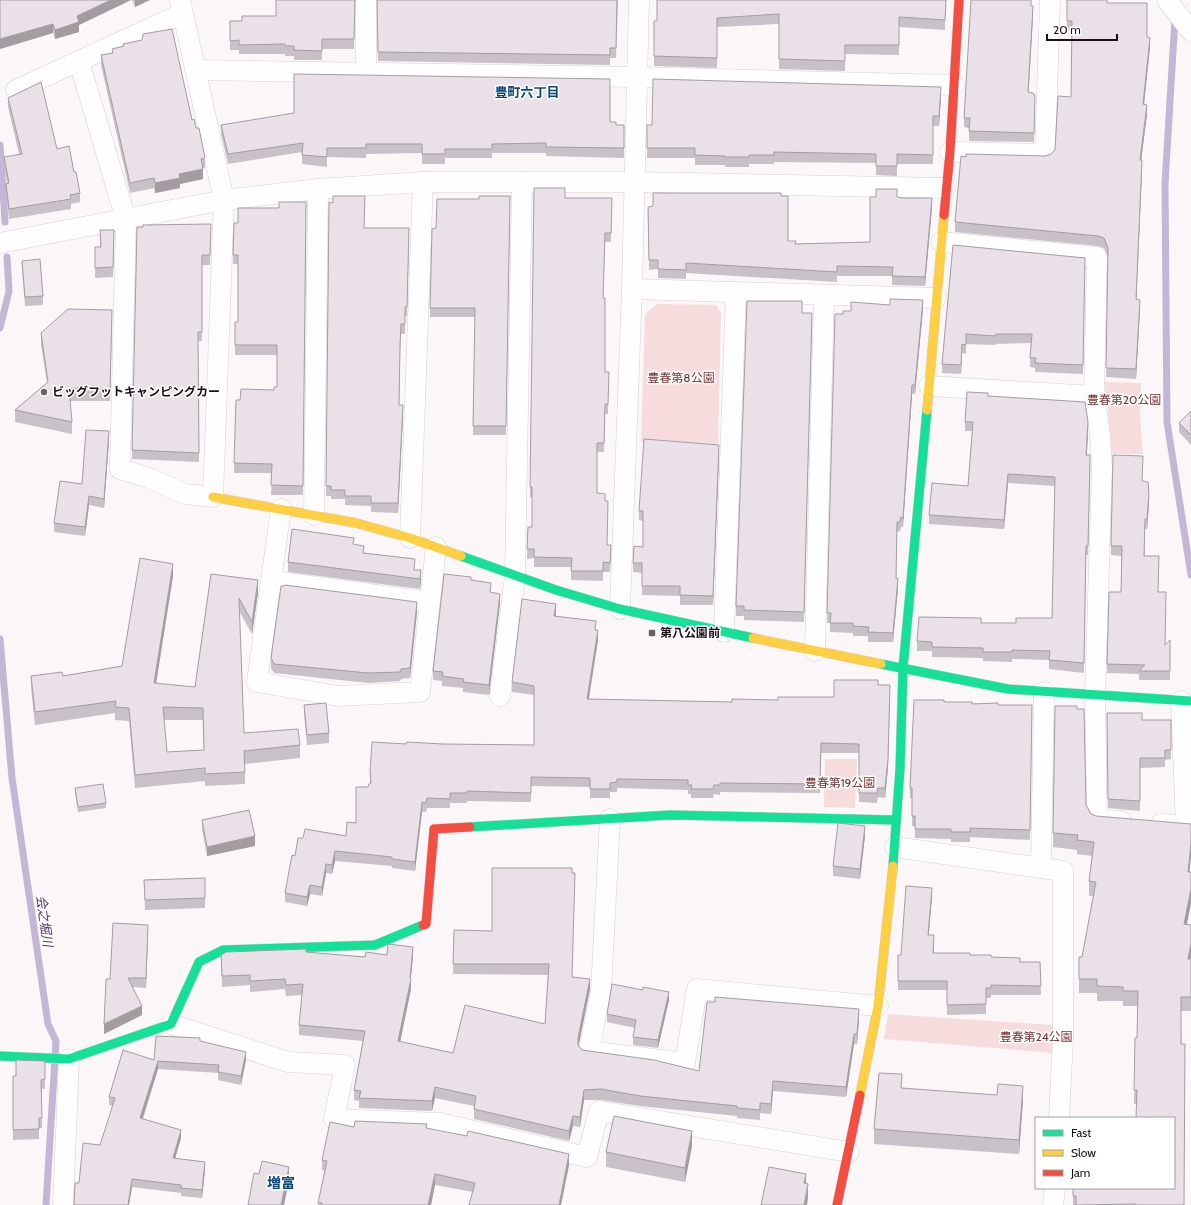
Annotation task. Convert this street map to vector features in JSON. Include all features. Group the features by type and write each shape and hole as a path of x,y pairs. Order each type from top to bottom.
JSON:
{"street":[{"path":"366,0 366,72"},
{"path":"620,609 632,289 639,0"},
{"path":"837,1205 878,1006 895,846 894,820 900,769 903,668 929,386 945,188 950,152 959,0"},
{"path":"950,152 1045,154 1050,0"},
{"path":"1167,0 1191,31"},
{"path":"16,90 79,61 181,7 224,200 213,498"},
{"path":"79,61 126,220 120,469 149,478 185,494 356,523 410,538 556,590 620,609 724,632 981,685 1095,696 1186,701 1186,826 1097,819 1095,696 1102,467 1100,434 1094,396 1097,257 941,242"},
{"path":"195,70 638,76 954,85"},
{"path":"0,243 224,200 318,189 423,182 634,182 945,188"},
{"path":"410,538 423,182"},
{"path":"500,696 515,576 522,182"},
{"path":"314,515 318,189"},
{"path":"632,289 936,298"},
{"path":"724,632 736,292"},
{"path":"815,651 824,295"},
{"path":"929,386 1094,396"},
{"path":"281,510 257,682 338,696 420,692 436,547"},
{"path":"272,581 430,602"},
{"path":"1041,868 1044,692"},
{"path":"172,1024 198,962 222,950 375,945 426,924 434,829 670,816 894,820"},
{"path":"610,819 601,991 589,1051 685,1063 697,989 878,1006"},
{"path":"895,846 1063,871 1063,1039 1059,1117"},
{"path":"0,1056 68,1059 172,1024 288,1062 345,1065 334,1119 440,1123 587,1157 599,1111 849,1152"},
{"path":"63,1205 68,1059"},
{"path":"1053,1205 1055,1189"}],"green space":[{"name":"豊春第8公園","path":"657,304 716,305 721,313 718,444 641,442 645,314"},
{"name":"豊春第20公園","path":"1105,382 1141,383 1140,417 1143,454 1112,454"},
{"name":"豊春第19公園","path":"825,759 857,759 855,808 824,807"},
{"name":"豊春第24公園","path":"888,1014 1053,1025 1053,1053 884,1039"}],"building":[{"path":"0,0 111,0 77,16 79,22 55,30 53,24 0,39"},
{"path":"276,0 355,0 354,39 322,39 322,51 294,50 294,46 285,46 285,44 239,45 239,40 230,41 230,21 242,21 242,16 276,16"},
{"path":"377,0 617,0 616,48 610,48 610,55 378,52"},
{"path":"657,0 946,0 945,20 899,17 899,45 845,45 845,61 779,59 779,14 717,18 717,58 654,56 654,21 657,21"},
{"path":"971,0 1031,0 1031,6 1033,6 1028,92 1035,95 1034,133 969,131 970,118 964,118"},
{"path":"1067,0 1107,0 1107,3 1147,3 1147,37 1150,38 1143,104 1147,105 1140,160 1142,160 1136,299 1140,300 1136,369 1106,368 1108,248 1104,238 1098,236 955,222 961,156 966,157 966,154 1045,156 1051,154 1055,150 1058,96 1071,97 1072,21 1067,21"},
{"path":"172,29 192,120 194,119 196,128 199,128 205,158 201,159 203,169 179,174 180,178 155,183 154,178 130,183 101,55 113,53 112,49 124,46 123,44 142,40 143,34"},
{"path":"294,74 610,79 610,122 616,122 616,125 624,125 624,148 546,147 546,143 492,144 492,149 445,149 445,154 422,154 422,144 366,144 366,148 327,148 327,157 302,155 303,143 228,154 221,125 294,113"},
{"path":"653,79 941,87 939,116 933,116 933,155 897,154 897,166 876,166 876,154 774,152 774,155 725,157 695,155 695,148 647,148 647,125 652,125"},
{"path":"41,82 57,149 69,146 80,193 70,195 71,199 9,209 6,184 9,183 4,157 22,154 8,98"},
{"path":"534,188 565,188 565,198 612,198 611,233 605,233 603,298 605,298 605,372 609,372 608,404 605,404 604,443 597,443 597,493 605,494 605,501 608,501 607,545 611,545 610,563 603,562 603,571 571,571 572,558 534,557 534,549 527,549 528,527 532,527 532,487 530,487"},
{"path":"876,189 897,189 897,197 902,198 932,198 925,277 892,276 893,267 837,266 837,272 686,263 686,270 658,269 658,260 649,260 648,207 653,206 653,193 781,193 781,196 788,196 788,241 796,241 795,244 870,242 870,197 876,197"},
{"path":"333,196 365,196 364,228 409,228 407,307 405,307 405,324 401,324 400,346 399,405 403,405 398,503 371,503 371,496 345,496 345,490 331,490 331,486 326,486 329,202 333,203"},
{"path":"479,196 510,196 506,426 473,426 475,308 430,308 432,229 436,228 437,199 479,199"},
{"path":"279,202 306,202 303,486 271,485 272,464 234,463 236,400 240,400 241,389 274,390 274,387 277,387 277,345 235,345 235,322 238,322 238,255 233,255 234,223 238,223 238,208 279,208"},
{"path":"211,224 210,255 202,255 202,332 198,332 199,453 132,450 137,227 143,227 143,225"},
{"path":"100,230 114,230 113,267 95,268 95,247 101,247"},
{"path":"953,245 1085,258 1083,365 1035,363 1036,358 1030,358 1032,334 996,334 995,336 966,334 966,345 962,344 961,365 942,364"},
{"path":"40,259 43,296 25,297 22,261"},
{"path":"890,299 923,300 915,385 912,385 903,518 901,517 900,522 897,522 896,579 898,578 893,633 868,632 869,627 853,626 853,623 830,623 831,613 827,613 835,314 843,314 843,311 851,311 851,302 890,305"},
{"path":"747,301 802,301 802,313 812,313 804,612 744,610 744,606 736,606"},
{"path":"68,309 112,310 110,389 69,388 72,422 15,410 48,382 41,333"},
{"path":"967,392 988,393 988,396 1085,402 1088,422 1086,455 1090,455 1090,458 1088,546 1086,546 1084,663 1049,660 1050,651 1012,650 1012,652 983,652 983,648 932,647 932,642 917,641 919,617 981,618 981,623 1016,623 1016,618 1052,618 1055,477 1008,474 1004,520 929,515 932,483 968,486 973,422 965,422"},
{"path":"1191,411 1191,435 1179,423"},
{"path":"86,430 109,431 104,499 89,496 85,527 54,523 60,481 82,484"},
{"path":"644,439 719,445 713,596 680,595 680,586 642,586 642,563 633,563 634,546 643,547 643,511 639,511"},
{"path":"1113,455 1143,456 1142,481 1148,482 1149,494 1147,519 1145,519 1144,556 1159,556 1158,592 1166,592 1165,645 1170,640 1170,671 1139,671 1145,665 1107,664 1109,592 1121,592 1122,546 1111,546"},
{"path":"292,529 354,538 353,544 364,546 363,553 415,559 414,570 421,570 420,579 288,562"},
{"path":"140,558 173,564 154,683 195,687 211,574 258,580 252,622 239,598 244,733 298,729 300,745 244,751 245,772 205,774 205,768 135,775 129,708 115,707 116,701 35,712 31,676 62,672 63,676 122,666","holes":["163,707 203,708 204,750 167,752"]},
{"path":"444,574 471,577 471,580 491,583 490,592 500,594 489,685 463,682 464,679 442,676 443,672 433,671"},
{"path":"285,585 417,602 410,668 401,669 400,672 368,673 274,664 271,658 281,586"},
{"path":"522,599 556,604 554,616 596,621 595,630 598,630 587,699 732,702 732,699 778,700 778,697 834,697 834,680 878,680 878,685 890,685 888,759 885,788 878,788 877,793 859,793 859,744 821,743 820,784 720,783 720,785 714,785 713,789 691,789 692,785 688,785 688,780 617,779 617,782 610,783 610,789 590,789 590,778 531,777 531,793 467,791 467,793 450,793 450,799 427,798 426,803 422,802 415,862 392,859 392,857 335,851 332,865 326,864 322,887 310,885 307,897 285,893 292,855 295,856 298,838 303,838 305,829 346,836 347,822 356,823 356,787 368,787 371,783 370,771 372,742 406,744 407,742 534,745 534,686 512,682"},
{"path":"914,700 944,700 944,702 972,702 972,704 998,703 998,705 1032,705 1030,830 970,828 970,832 951,832 951,829 915,829 915,816 912,816 912,788 910,788"},
{"path":"326,703 329,733 307,735 304,705"},
{"path":"1055,706 1077,706 1077,709 1084,709 1086,805 1091,814 1096,816 1191,824 1188,872 1191,872 1191,889 1184,924 1191,925 1191,943 1188,959 1191,959 1191,997 1181,997 1181,1044 1185,1044 1184,1205 1076,1205 1076,1196 1073,1196 1073,1189 1175,1189 1175,1117 1136,1117 1137,1090 1134,1090 1138,991 1123,991 1123,987 1097,986 1097,979 1079,979 1079,957 1082,957 1096,882 1089,881 1094,842 1077,840 1078,835 1053,833"},
{"path":"1107,713 1142,713 1142,720 1171,720 1171,750 1165,750 1165,758 1140,758 1140,801 1108,799"},
{"path":"103,784 106,803 78,807 75,788"},
{"path":"249,810 255,836 207,847 202,820"},
{"path":"838,823 865,826 860,869 833,866"},
{"path":"492,868 572,868 572,873 575,873 572,977 590,979 578,1038 578,1045 582,1050 654,1060 699,1071 707,1002 715,1002 715,997 859,1009 857,1034 854,1034 846,1087 773,1081 771,1104 760,1103 760,1110 737,1108 737,1106 640,1096 601,1089 584,1090 580,1117 573,1116 569,1131 474,1109 476,1096 435,1087 432,1101 359,1098 361,1091 354,1090 365,1031 299,1025 303,984 286,985 285,979 250,981 250,975 222,976 221,955 226,952 306,949 306,952 365,957 366,952 387,955 388,944 413,947 411,979 398,1041 453,1053 465,1005 545,1024 549,964 453,964 454,930 492,931"},
{"path":"205,878 205,898 145,900 144,880"},
{"path":"906,886 932,888 928,935 934,935 933,953 970,953 970,955 991,955 991,957 1020,958 1020,962 1040,962 1041,986 991,985 991,988 986,988 986,1004 947,1005 947,981 898,981 898,955 901,955"},
{"path":"113,923 148,925 146,978 128,978 142,1006 104,1024 106,979 110,979"},
{"path":"612,984 643,990 643,987 669,992 658,1040 633,1037 636,1020 607,1014"},
{"path":"156,1036 200,1038 200,1041 246,1052 241,1076 218,1072 219,1065 158,1061 140,1118 181,1130 173,1158 205,1162 202,1190 181,1188 181,1185 132,1179 128,1205 74,1205 75,1183 79,1183 83,1143 100,1145 115,1098 109,1097 123,1050 154,1060"},
{"path":"16,1060 45,1061 45,1079 41,1080 42,1118 39,1118 39,1129 13,1130 13,1076 16,1076"},
{"path":"879,1073 902,1074 901,1088 997,1095 998,1084 1023,1086 1019,1140 874,1129"},
{"path":"614,1116 692,1131 685,1168 606,1152"},
{"path":"355,1121 427,1124 426,1128 467,1136 468,1131 569,1154 559,1205 469,1205 475,1183 435,1174 428,1205 322,1205 322,1203 318,1203 327,1161 322,1160 330,1122 354,1127"},
{"path":"262,1161 289,1167 281,1205 248,1205 254,1173 259,1174"},
{"path":"769,1167 806,1174 804,1183 808,1184 804,1205 761,1205"}],"waterway":[{"path":"1175,18 1165,184 1167,422 1191,575"},
{"name":"会之堀川","path":"0,145 5,222"},
{"name":"会之堀川","path":"0,328 9,291 7,257"},
{"name":"会之堀川","path":"0,639 12,778 48,1024 56,1041 46,1205"}],"traffic: fast":[{"path":"893,866 900,769 903,668 927,410"},
{"path":"461,556 556,590 620,609 753,638"},
{"path":"881,664 1008,689 1191,701"},
{"path":"470,827 670,815 895,820"},
{"path":"0,1056 69,1059 171,1024 199,962 223,950 375,945 423,925"}],"traffic: slow":[{"path":"927,410 944,215"},
{"path":"213,497 356,523 410,538 461,556"},
{"path":"753,638 881,664"},
{"path":"860,1095 878,1006 893,866"}],"traffic: jam":[{"path":"944,215 950,152 959,0"},
{"path":"423,925 426,924 434,829 470,827"},
{"path":"837,1205 860,1095"}],"place":[{"name":"ビッグフットキャンピングカー","path":"44,392"},
{"name":"第八公園前","path":"652,633"}],"district":[{"name":"豊町六丁目","path":"527,92"},
{"name":"増富","path":"281,1183"}]}
